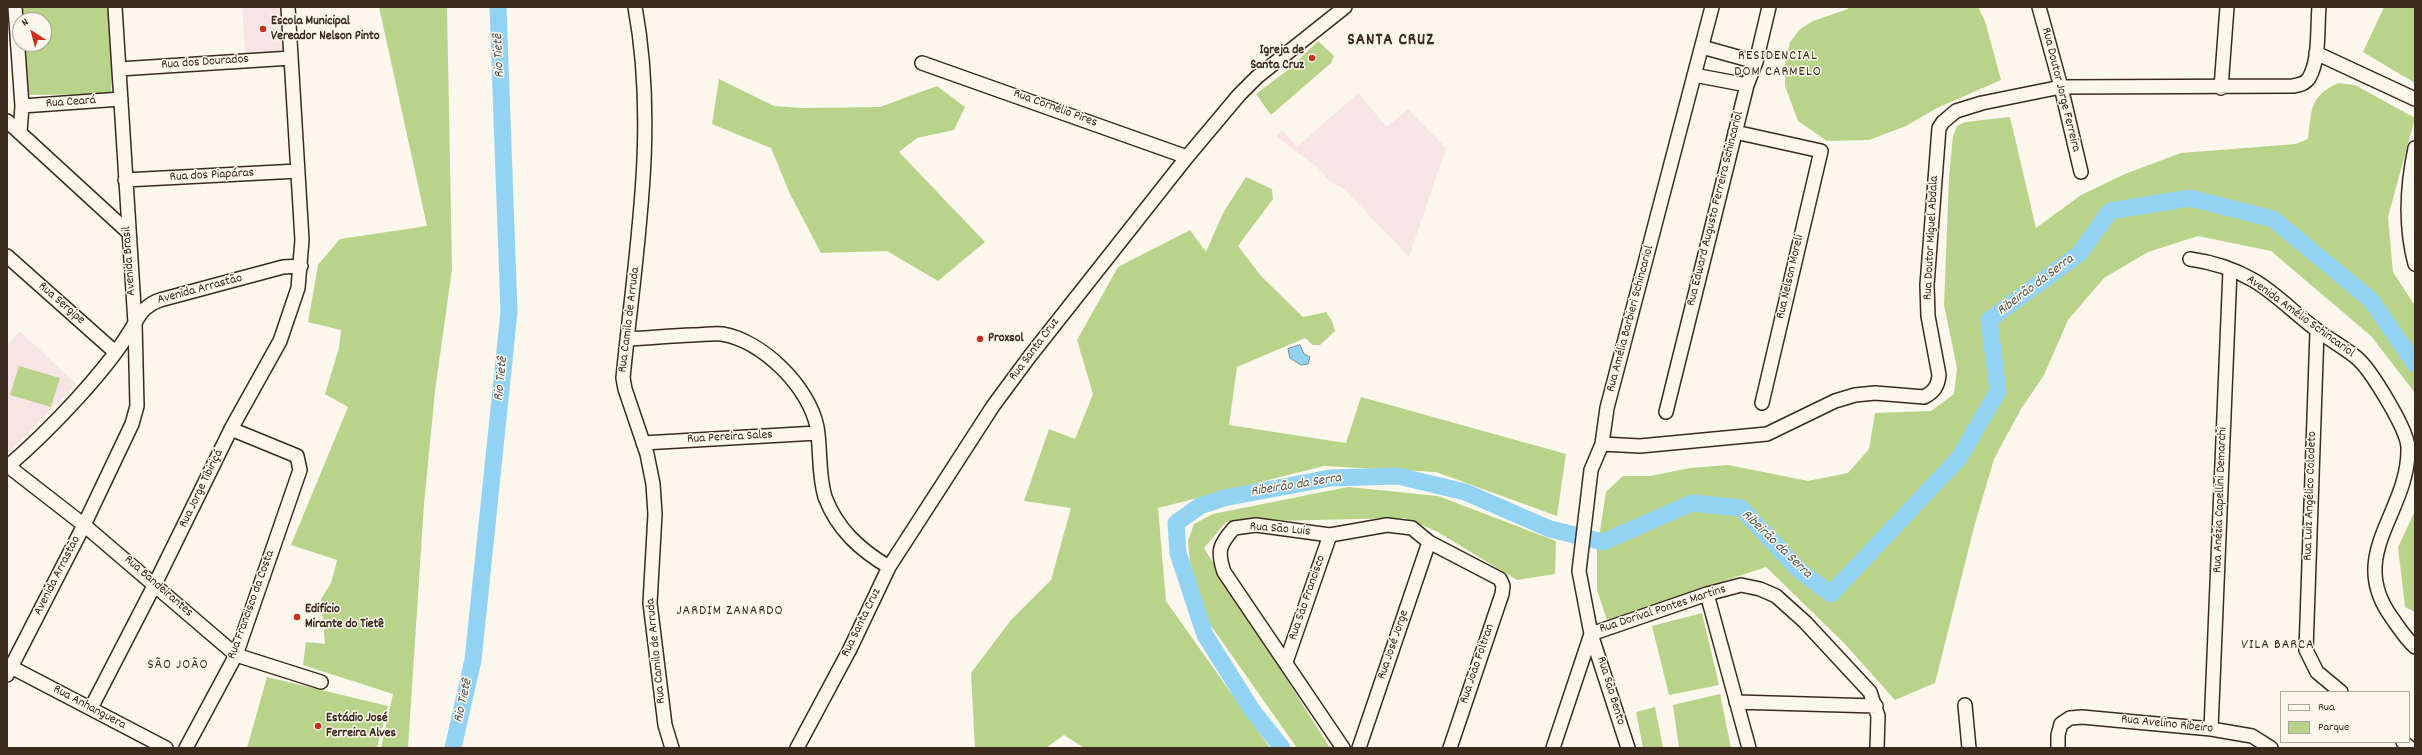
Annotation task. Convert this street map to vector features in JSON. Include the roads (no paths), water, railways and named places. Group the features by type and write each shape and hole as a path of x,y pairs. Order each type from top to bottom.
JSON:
{"street":[{"name":"Avenida Brasil","path":"115,7 128,232 135,323"},
{"path":"288,7 302,240 301,266"},
{"name":"Rua Camilo de Arruda","path":"635,7 645,73 645,162 640,238 623,378 625,389 643,443 653,484 655,514 650,603 664,725 672,748"},
{"name":"Rua Santa Cruz","path":"797,748 850,649 889,567 951,469 1016,375 1187,157 1257,77 1344,7"},
{"name":"Rua Amélia Barbieri Schincariol","path":"1591,634 1579,571 1584,518 1591,470 1602,444 1609,400 1712,7"},
{"name":"Rua Edward Augusto Ferreira Schincariol","path":"1666,412 1746,85 1756,62 1769,7"},
{"name":"Rua Doutor Jorge Ferreira","path":"2039,7 2061,87 2081,172"},
{"path":"2221,88 2227,7"},
{"path":"2319,7 2316,53 2415,100"},
{"path":"1702,47 1756,62"},
{"path":"14,52 22,106 20,132"},
{"name":"Rua Doutor Miguel Abdala","path":"1602,444 1640,446 1767,434 1835,401 1854,395 1875,394 1924,396 1934,390 1938,384 1939,369 1928,316 1927,285 1939,128 1943,122 1956,112 1982,104 2061,87 2221,88 2293,86 2302,84 2308,79 2316,53"},
{"name":"Rua dos Dourados","path":"119,69 291,58"},
{"name":"Rua Cornélio Pires","path":"922,63 1187,157"},
{"path":"1694,75 1746,85"},
{"name":"Rua Ceará","path":"22,106 121,99"},
{"path":"7,121 128,232"},
{"name":"Rua Nelson Moreli","path":"1735,132 1821,151 1762,403"},
{"path":"2415,148 2412,166 2408,220 2415,264"},
{"name":"Rua dos Piapáras","path":"125,180 298,171"},
{"name":"Rua Sergipe","path":"7,256 115,352"},
{"name":"Avenida Amélio Schincariol","path":"2190,259 2206,261 2254,280 2317,331 2358,359 2388,402 2398,420 2408,446 2405,470 2396,503 2378,546 2374,575 2381,603 2415,647"},
{"name":"Avenida Arrastão","path":"9,671 84,525 132,424 137,406 135,323 141,313 152,302 284,267 301,266"},
{"name":"Rua Jorge Tibiriçá","path":"90,708 155,584 231,429 280,341 298,288 301,266"},
{"name":"Rua Anézia Capellini Demarchi","path":"2211,729 2230,270"},
{"path":"8,466 65,410 115,352 135,323"},
{"name":"Rua Luiz Angélico Colodeto","path":"2317,331 2305,634 2306,650 2309,660 2317,672 2340,691"},
{"path":"628,339 721,334 750,344 768,357 798,386 811,408 817,433 821,479 825,496 835,517 849,538 867,554 889,567"},
{"name":"Rua Francisco da Costa","path":"186,748 236,655 300,470 297,456 231,429"},
{"name":"Rua Pereira Sales","path":"643,443 817,433"},
{"name":"Rua Bandeirantes","path":"8,466 84,525 155,584 236,655 321,682"},
{"name":"Rua São Luis","path":"1343,748 1224,572 1220,560 1220,546 1234,528 1256,525 1330,535 1387,525 1412,528 1429,542 1500,579"},
{"name":"Rua São Francisco","path":"1286,662 1330,535"},
{"name":"Rua José Jorge","path":"1359,748 1429,542"},
{"name":"Rua João Foltran","path":"1450,748 1502,594 1503,586 1500,579"},
{"name":"Rua Dorival Pontes Martins","path":"1591,634 1707,594 1741,585 1776,596 1805,622 1870,692 1876,706"},
{"path":"1707,594 1749,748"},
{"path":"1553,748 1591,634"},
{"name":"Rua São Bento","path":"1591,634 1605,672 1628,748"},
{"name":"Rua Anhanguera","path":"9,671 90,708 166,748"},
{"path":"1736,702 1876,706 1878,716 1877,748"},
{"path":"1965,705 1969,748"},
{"name":"Rua Avelino Ribeiro","path":"2058,748 2058,735 2061,724 2070,718 2100,718 2211,729 2252,736 2271,748"}],"water":[{"path":"1300,345 1304,354 1310,357 1308,364 1301,365 1290,358 1288,349"}],"waterway":[{"name":"Rio Tietê","path":"453,748 473,660 509,312 498,7"},
{"name":"Ribeirão da Serra","path":"1282,748 1252,710 1205,635 1178,553 1176,523 1200,506 1224,498 1330,478 1398,476 1465,492 1550,529 1603,542 1692,503 1741,508 1799,570 1831,594 1959,458 1998,391 1989,320 2079,254 2110,211 2190,198 2273,219 2371,300 2415,364"}],"place":[{"name":"Escola Municipal Vereador Nelson Pinto","path":"263,29"},
{"name":"Igreja de Santa Cruz","path":"1312,58"},
{"name":"Proxsol","path":"980,339"},
{"name":"Edifício Mirante do Tietê","path":"297,617"},
{"name":"Estádio José Ferreira Alves","path":"318,726"}],"district":[{"name":"SANTA CRUZ","path":"1391,42"},
{"name":"RESIDENCIAL DOM CARMELO","path":"1778,66"},
{"name":"JARDIM ZANARDO","path":"730,612"},
{"name":"VILA BARCA","path":"2278,646"},
{"name":"SÃO JOÃO","path":"178,666"}]}
